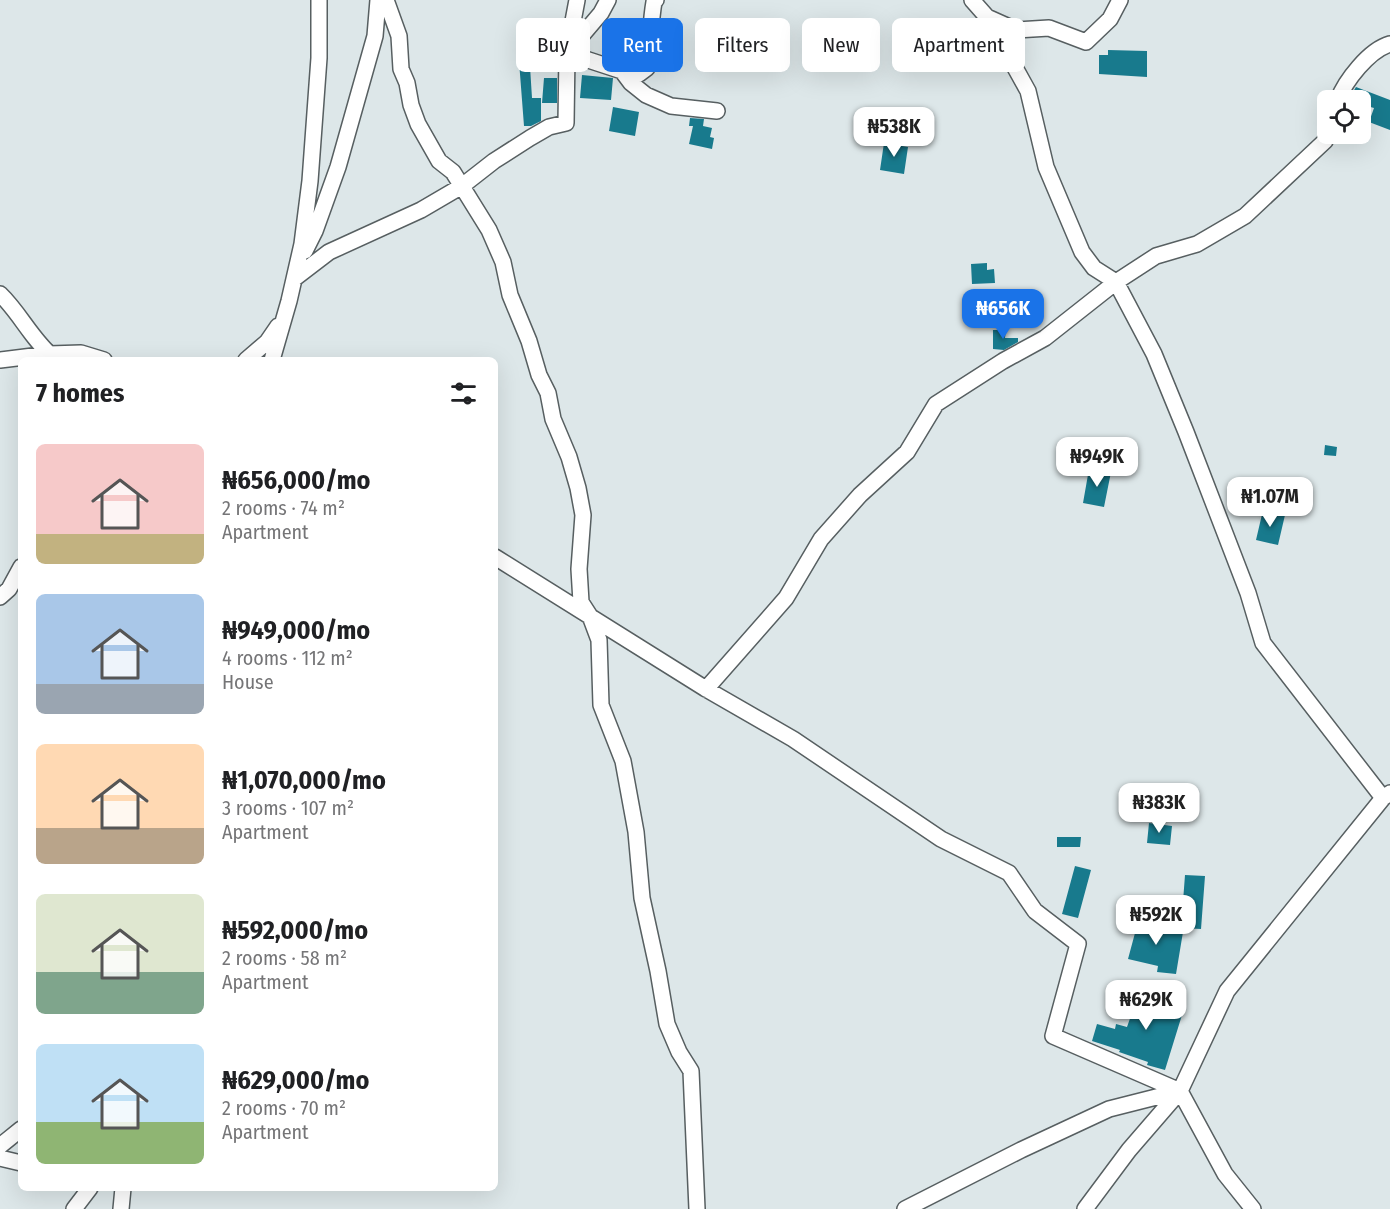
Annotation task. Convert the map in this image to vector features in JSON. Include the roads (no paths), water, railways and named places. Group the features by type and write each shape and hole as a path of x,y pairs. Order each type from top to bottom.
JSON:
{"street":[{"path":"273,357 302,244 310,181 319,58 319,0"},
{"path":"296,272 315,231 338,167 375,36 378,0"},
{"path":"386,0 399,36 401,69 407,82 411,105 418,124 439,161 453,172 489,230 503,262 510,295 529,341 539,375 548,393 553,419 578,488 582,515 579,568 581,602 590,616 599,640 601,705 623,761 636,832 642,898 667,1024 679,1052 691,1071 697,1209"},
{"path":"573,18 576,0"},
{"path":"590,26 608,0"},
{"path":"651,18 656,0"},
{"path":"972,0 987,17 1029,91 1046,167 1082,252 1094,268 1116,282 1154,354 1248,593 1263,643 1387,796 1227,991 1180,1092 1129,1150 1085,1209"},
{"path":"987,17 1016,30 1049,28 1086,42 1110,20 1120,0"},
{"path":"1341,90 1356,71 1383,46 1390,44"},
{"path":"296,272 329,252 421,210 462,186 494,161 530,138 549,128 566,123 567,72"},
{"path":"623,72 631,84 646,95 671,106 717,111"},
{"path":"706,689 786,598 821,539 860,495 907,452 936,404 1003,361 1045,338 1116,282 1156,256 1197,244 1245,216 1322,144"},
{"path":"0,294 14,307 29,331 53,357 81,353 94,357"},
{"path":"250,357 267,342 285,316"},
{"path":"0,360 18,359"},
{"path":"498,559 706,689 793,739 941,839 1009,873 1035,911 1078,944 1053,1036 1180,1092 1225,1174 1253,1209"},
{"path":"0,597 9,589 18,572"},
{"path":"905,1209 1021,1150 1109,1109 1180,1092"},
{"path":"0,1146 18,1131"},
{"path":"0,1158 18,1162"},
{"path":"74,1209 88,1191"},
{"path":"121,1209 123,1191"}]}
